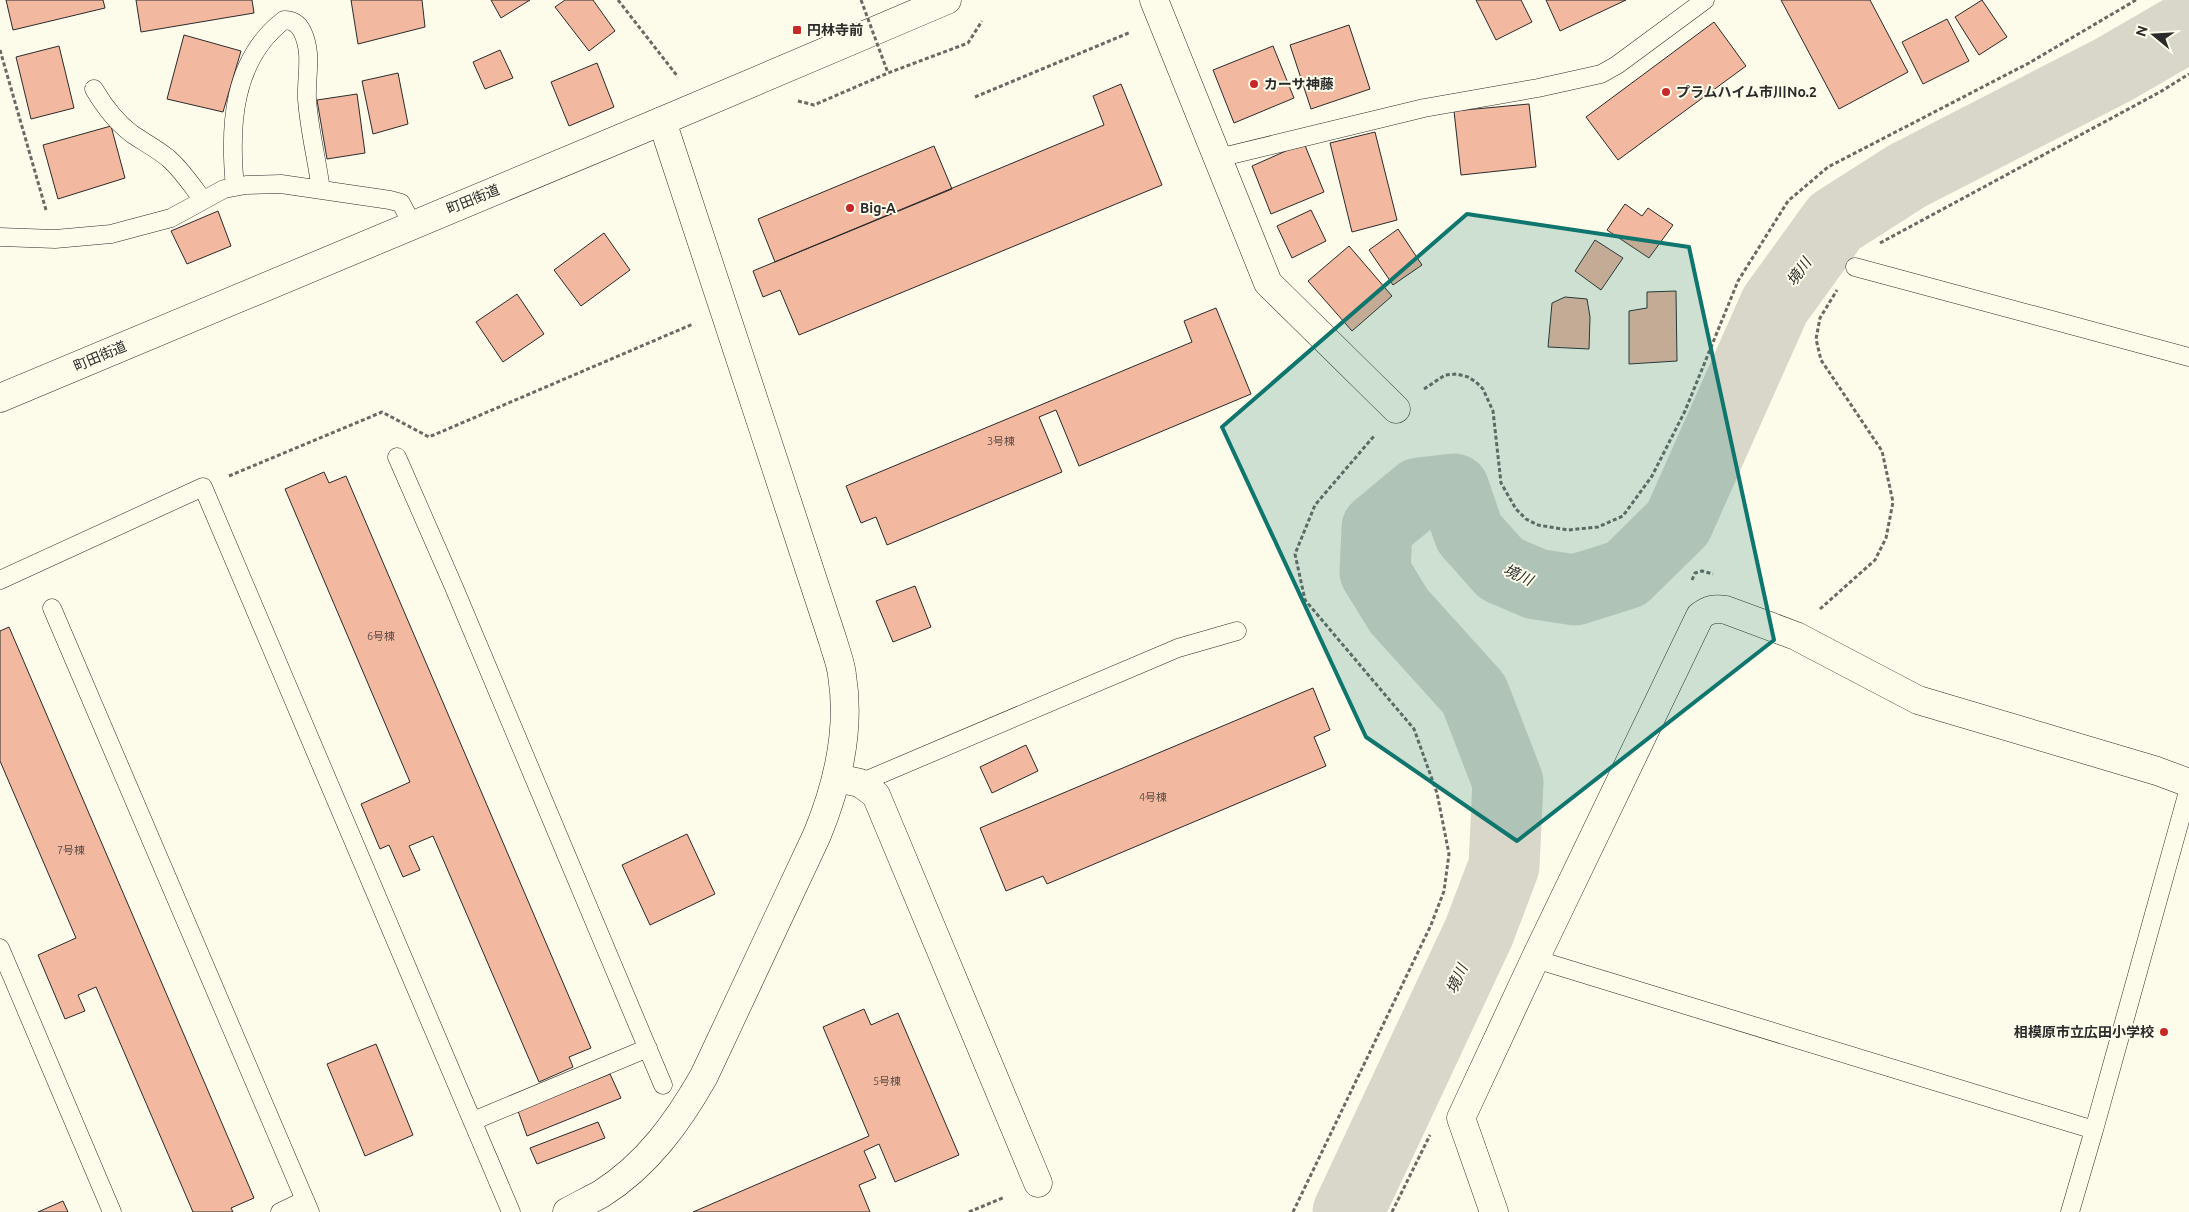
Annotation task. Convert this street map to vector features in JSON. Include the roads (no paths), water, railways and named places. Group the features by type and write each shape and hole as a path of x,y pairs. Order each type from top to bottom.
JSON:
{"street":[{"name":"町田街道","path":"0,398 412,224 662,122 912,6 947,0"},
{"path":"1158,10 1268,283 1396,409"},
{"path":"567,1212 602,1193 634,1168 663,1139 686,1108 704,1076 808,856 831,802 848,781 842,674 725,310 662,122"},
{"path":"1494,1212 1461,1118 1535,959 1700,616 1709,610 1717,608 1796,636 1918,700 2157,771 2189,784"},
{"path":"848,781 876,795 1038,1183"}],"lane":[{"path":"1218,158 1424,108 1538,88 1600,74 1616,65 1705,0"},
{"path":"235,186 231,150 232,130 243,77 254,52 266,36 284,20 289,20 299,26 307,44 309,59 307,99 321,190"},
{"path":"94,89 116,119 182,172 203,200"},
{"path":"0,237 54,239 111,234 171,218 224,189 235,186 281,184 401,203 412,224"},
{"path":"1855,267 2189,357"},
{"path":"397,457 453,584 648,1048 662,1086"},
{"path":"0,580 203,487 511,1212"},
{"path":"52,608 308,1206 280,1212"},
{"path":"848,781 1178,648 1237,631"},
{"path":"2070,1212 2189,788"},
{"path":"0,948 112,1212"},
{"path":"1535,959 2094,1130"},
{"path":"473,1121 648,1048"}],"waterway":[{"name":"境川","path":"1348,1212 1479,932 1504,866 1508,782 1474,694 1399,611 1375,572 1377,528 1419,493 1454,489 1469,533 1501,569 1536,584 1575,590 1626,574 1678,523 1775,305 1835,222 1907,176 2113,70 2189,26"}],"place":[{"name":"円林寺前","path":"797,30"},
{"name":"カーサ神藤","path":"1254,84"},
{"name":"プラムハイム市川No.2","path":"1666,92"},
{"name":"Big-A","path":"850,208"},
{"name":"相模原市立広田小学校","path":"2164,1032"}]}
